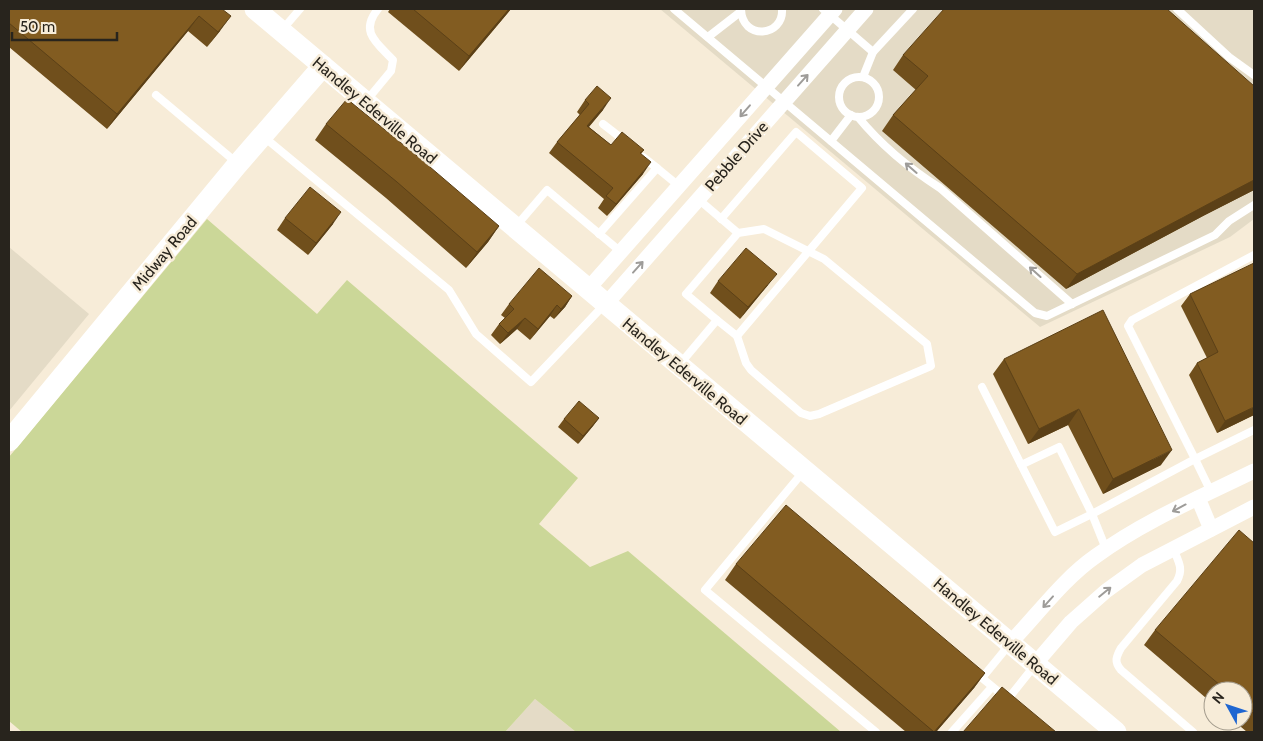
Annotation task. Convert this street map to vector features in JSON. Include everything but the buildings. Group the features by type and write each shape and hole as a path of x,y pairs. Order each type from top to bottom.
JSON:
{"main road":[{"name":"Handley Ederville Road","path":"255,9 1116,732"},
{"name":"Midway Road","path":"9,441 238,164 323,66"}],"street":[{"name":"Pebble Drive","path":"606,304 866,9"},
{"name":"Pebble Drive","path":"588,289 767,86 829,11"},
{"path":"698,164 716,179"},
{"path":"647,222 664,237"},
{"path":"1010,643 1067,581 1106,549 1204,495 1254,472"},
{"path":"1204,495 1211,529"},
{"path":"1035,664 1071,622 1106,590 1142,565 1254,507"}],"lane":[{"path":"281,31 300,9"},
{"path":"365,102 391,71 394,60 372,37 369,24 372,16 378,9"},
{"path":"674,9 1035,313 1047,316 1215,235 1230,221 1254,205"},
{"path":"708,37 738,11 747,26 753,30 766,31 777,25 782,9"},
{"path":"863,77 873,52 913,9"},
{"path":"1177,9 1228,57 1254,75"},
{"path":"829,11 873,52"},
{"path":"831,141 855,116 869,115 874,111 879,100 874,83 863,77 850,79 841,88 840,101 842,107 855,116 871,133 918,174 940,188 1072,304"},
{"path":"156,95 238,164"},
{"path":"604,124 679,186"},
{"path":"720,219 796,132 862,188 736,336"},
{"path":"263,136 449,290 476,334 531,382 606,304"},
{"path":"599,234 657,168"},
{"path":"515,228 547,190 621,252"},
{"path":"698,200 738,233"},
{"path":"764,229 824,259 927,344 932,366 819,414 810,416 802,413 751,370 746,363 736,336 686,294 738,233 764,229"},
{"path":"1204,495 1195,459 1128,326 1132,320 1254,255"},
{"path":"679,365 717,320"},
{"path":"982,387 1055,532 1254,430"},
{"path":"1021,466 1059,447 1092,514 1106,549"},
{"path":"804,470 705,590 876,732"},
{"path":"779,501 786,508"},
{"path":"1173,548 1181,567 1181,574 1121,648 1116,656 1116,664 1193,732"},
{"path":"982,678 1010,643"},
{"path":"1008,699 1035,664"},
{"path":"974,671 1014,704"},
{"path":"952,732 992,687"}],"shaded area":[{"path":"660,9 1254,9 1254,219 1230,237 1040,327"},
{"path":"9,247 89,314 9,411"},
{"path":"535,699 576,732 505,732"}],"green space":[{"path":"207,219 317,314 347,280 578,478 539,524 590,567 628,551 841,732 576,732 535,699 505,732 22,732 9,721 9,457"}]}
